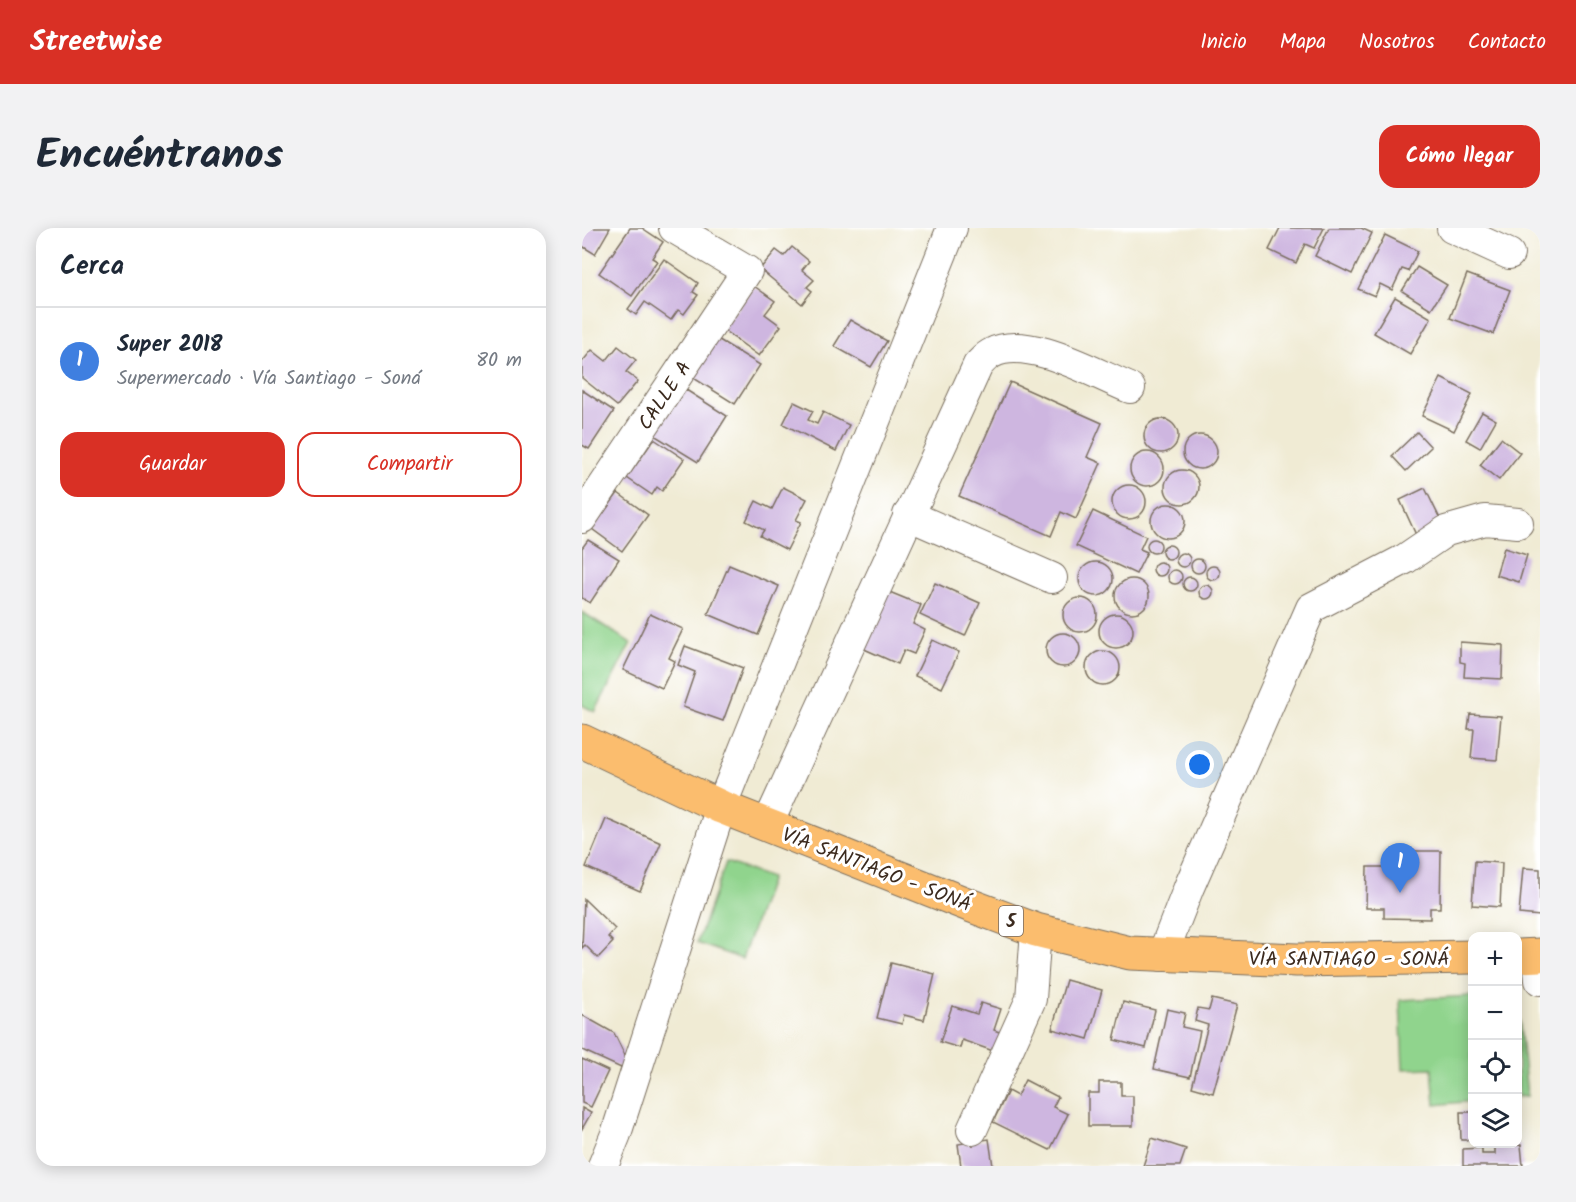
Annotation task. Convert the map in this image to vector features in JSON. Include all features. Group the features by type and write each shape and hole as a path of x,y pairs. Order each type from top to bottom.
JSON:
{"main road":[{"name":"VÍA SANTIAGO - SONÁ","path":"582,741 721,807 767,826 1036,930 1130,953 1297,960 1468,957"}],"street":[{"name":"CALLE A","path":"582,518 747,271 674,228"},
{"path":"603,1166 616,1134 721,807 952,228"},
{"path":"1452,228 1509,254"},
{"path":"767,826 978,365 992,353 1012,347 1035,349 1130,388"},
{"path":"908,515 1052,578"},
{"path":"1162,956 1189,886 1311,608 1405,559 1446,531 1485,520 1518,523"},
{"path":"972,1130 1031,999 1036,930"}],"green space":[{"path":"582,612 631,643 595,712 582,705"},
{"path":"726,862 771,878 742,959 697,943"},
{"path":"1468,996 1468,1101 1435,1105 1432,1068 1403,1069 1400,1000"},
{"path":"1522,1047 1527,1096 1522,1097"}],"building":[{"path":"582,228 610,228 595,254 582,246"},
{"path":"630,228 642,228 663,242 652,258 657,261 632,296 599,273"},
{"path":"1280,228 1324,228 1314,248 1305,244 1296,263 1269,250"},
{"path":"1329,228 1361,228 1372,233 1352,274 1315,256"},
{"path":"1385,235 1418,251 1408,271 1402,269 1392,290 1380,284 1375,296 1358,289"},
{"path":"792,247 809,261 802,270 814,280 807,287 812,291 802,304 760,269 776,250 784,256"},
{"path":"664,259 698,283 693,292 698,295 684,314 678,310 671,320 645,302 636,315 628,309"},
{"path":"1417,267 1447,285 1431,309 1402,291"},
{"path":"1467,274 1510,290 1493,334 1450,318"},
{"path":"754,286 775,301 765,314 781,326 759,356 722,329"},
{"path":"1395,297 1431,318 1410,354 1374,333"},
{"path":"850,320 887,341 871,367 834,346"},
{"path":"716,338 760,365 735,404 692,377"},
{"path":"618,346 636,360 626,372 638,381 617,406 582,378 582,362 592,350 606,361"},
{"path":"1441,378 1472,394 1454,431 1422,416"},
{"path":"1010,382 1102,423 1087,457 1101,463 1076,519 1061,512 1051,536 959,496"},
{"path":"683,388 727,416 698,462 654,435"},
{"path":"582,390 614,411 589,449 582,445"},
{"path":"794,402 813,411 808,420 817,424 823,412 849,425 836,451 783,424"},
{"path":"1482,412 1496,420 1480,448 1466,440"},
{"path":"1161,419 1173,424 1178,436 1173,448 1161,453 1149,448 1144,436 1149,424"},
{"path":"1417,432 1431,447 1406,471 1392,456"},
{"path":"1200,435 1212,440 1217,452 1212,464 1200,469 1188,464 1183,452 1188,440"},
{"path":"1501,438 1520,453 1499,480 1480,465"},
{"path":"654,439 684,459 662,491 657,487 652,495 627,478"},
{"path":"1147,452 1159,457 1164,469 1159,481 1147,486 1135,481 1130,469 1135,457"},
{"path":"1182,470 1194,475 1199,487 1194,499 1182,504 1170,499 1165,487 1170,475"},
{"path":"1129,485 1141,490 1146,502 1141,514 1129,519 1117,514 1112,502 1117,490"},
{"path":"783,487 807,499 796,520 801,522 787,550 760,536 764,530 746,521 756,501 772,509"},
{"path":"1425,488 1443,525 1417,537 1400,500"},
{"path":"618,493 648,515 622,551 592,529"},
{"path":"1168,504 1180,509 1185,521 1180,533 1168,538 1156,533 1151,521 1156,509"},
{"path":"1093,511 1146,536 1140,549 1147,552 1136,574 1076,546"},
{"path":"1151,539 1157,539 1161,546 1157,553 1151,553 1147,549 1147,543"},
{"path":"588,540 619,559 590,603 582,598 582,548"},
{"path":"1166,545 1172,545 1176,552 1172,559 1166,559 1162,555 1162,549"},
{"path":"1504,548 1527,555 1519,582 1496,575"},
{"path":"1180,553 1186,553 1190,560 1186,567 1180,567 1176,563 1176,557"},
{"path":"1195,559 1201,559 1205,566 1201,573 1195,573 1191,569 1191,563"},
{"path":"1096,562 1108,567 1113,579 1108,591 1096,596 1084,591 1079,579 1084,567"},
{"path":"1157,562 1163,562 1167,569 1163,576 1157,576 1153,572 1153,566"},
{"path":"729,565 779,586 758,635 708,614"},
{"path":"1210,566 1216,566 1220,573 1216,580 1210,580 1206,576 1206,570"},
{"path":"1172,570 1178,570 1182,577 1178,584 1172,584 1168,580 1168,574"},
{"path":"1187,577 1193,577 1197,584 1193,591 1187,591 1183,587 1183,581"},
{"path":"1132,579 1144,584 1149,596 1144,608 1132,613 1120,608 1115,596 1120,584"},
{"path":"935,583 980,603 965,636 920,615"},
{"path":"1206,585 1211,587 1213,592 1211,597 1206,599 1201,597 1199,592 1201,587"},
{"path":"887,591 921,605 913,624 925,630 914,654 904,650 898,664 862,648"},
{"path":"1080,598 1092,603 1097,615 1092,627 1080,632 1068,627 1063,615 1068,603"},
{"path":"650,614 683,629 669,658 675,661 662,688 623,670"},
{"path":"1116,614 1128,619 1133,631 1128,643 1116,648 1104,643 1099,631 1104,619"},
{"path":"1063,633 1075,638 1080,650 1075,662 1063,667 1051,662 1046,650 1051,638"},
{"path":"932,640 959,652 942,688 915,676"},
{"path":"1460,642 1503,645 1502,679 1464,677 1465,663 1460,662"},
{"path":"685,646 743,668 723,721 683,707 695,672 678,665"},
{"path":"1103,651 1115,656 1120,668 1115,680 1103,685 1091,680 1086,668 1091,656"},
{"path":"1470,714 1501,716 1497,760 1471,758 1474,729 1468,729"},
{"path":"606,819 661,843 640,891 586,867"},
{"path":"1407,851 1441,851 1440,908 1430,908 1430,919 1384,918 1384,908 1366,908 1367,867 1407,867"},
{"path":"1475,861 1502,863 1500,907 1472,905"},
{"path":"1523,868 1540,869 1540,916 1519,914"},
{"path":"584,899 615,929 608,937 613,942 598,958 585,945 582,948"},
{"path":"891,963 935,974 924,1020 904,1015 902,1024 877,1018"},
{"path":"1066,980 1102,990 1088,1039 1052,1029"},
{"path":"1212,999 1237,1005 1213,1093 1192,1087 1208,1025 1195,1021 1198,1008 1209,1010"},
{"path":"1123,1002 1155,1010 1146,1048 1114,1040"},
{"path":"981,1003 1001,1009 994,1030 1002,1033 996,1052 962,1040 960,1048 940,1042 952,1006 977,1014"},
{"path":"1167,1009 1185,1013 1182,1027 1200,1031 1190,1077 1154,1069"},
{"path":"582,1015 614,1033 634,1074 582,1050"},
{"path":"582,1059 608,1071 591,1107 582,1103"},
{"path":"1025,1080 1058,1097 1053,1107 1068,1114 1050,1150 993,1122 1008,1091 1017,1096"},
{"path":"1099,1082 1121,1082 1121,1096 1133,1096 1133,1126 1088,1126 1088,1093 1099,1093"},
{"path":"582,1108 591,1113 582,1129"},
{"path":"1460,1112 1468,1112 1468,1140 1461,1140"},
{"path":"1152,1138 1186,1149 1180,1166 1143,1166"},
{"path":"989,1139 993,1166 961,1166 958,1144"},
{"path":"1482,1148 1482,1154 1495,1154 1495,1148 1521,1148 1523,1166 1463,1166 1463,1149"}],"place":[{"name":"Super 2018","path":"1400,893"}]}
